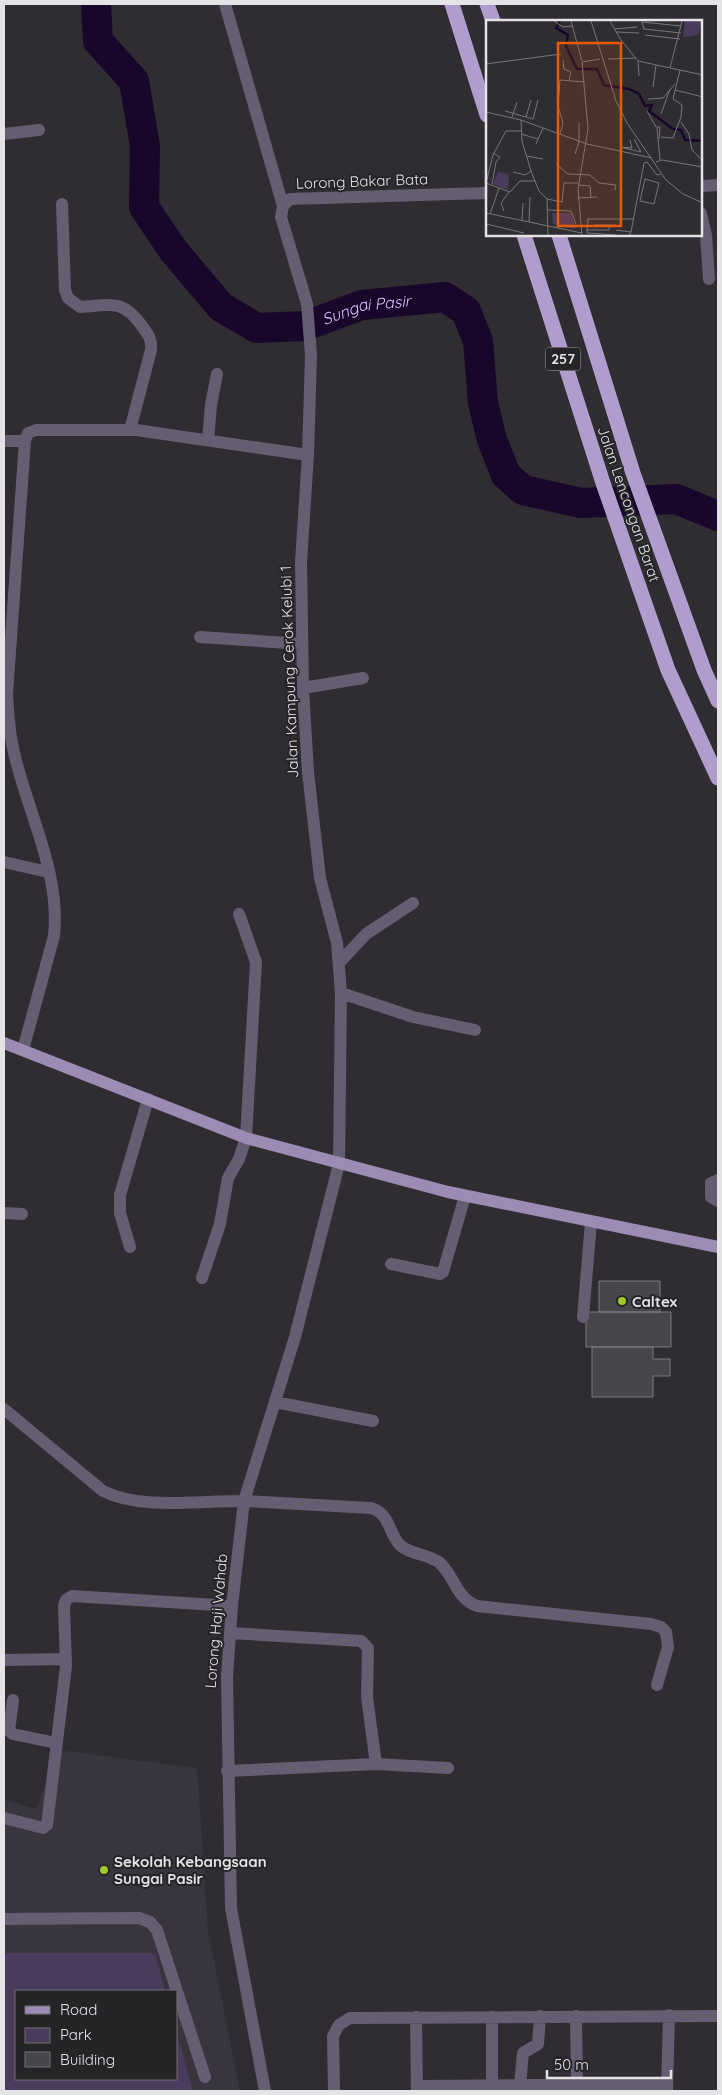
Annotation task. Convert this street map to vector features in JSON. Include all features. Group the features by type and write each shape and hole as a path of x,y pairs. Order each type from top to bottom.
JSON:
{"highway":[{"path":"452,4 486,112"},
{"path":"487,4 493,20"},
{"name":"Jalan Lencongan Barat","path":"524,236 603,483 668,670 718,778"},
{"name":"Jalan Lencongan Barat","path":"559,236 633,473 704,670 718,701"}],"main road":[{"path":"4,1043 246,1138 465,1196 718,1247"}],"street":[{"path":"224,4 283,206"},
{"path":"4,134 39,130"},
{"path":"702,186 718,185"},
{"name":"Lorong Bakar Bata","path":"311,355 306,304 281,216 283,206 290,199 486,193"},
{"path":"62,204 65,290 68,298 80,307 104,304 118,305 134,315 150,337 152,350 130,430"},
{"path":"702,217 706,234 709,279"},
{"name":"Jalan Kampung Cerok Kelubi 1","path":"311,355 308,455 301,562 303,688 308,772 320,878 340,962 339,1164"},
{"path":"208,440 211,405 217,374"},
{"path":"23,1050 54,936 56,904 32,809 13,749 7,694 25,441 28,433 36,430 130,430 308,455"},
{"path":"4,440 25,441"},
{"path":"200,636 302,644"},
{"path":"303,688 363,678"},
{"path":"4,862 48,872"},
{"path":"340,962 366,934 412,902"},
{"path":"202,1278 220,1224 228,1178 242,1154 246,1138 256,962 239,914"},
{"path":"341,993 413,1017 475,1030"},
{"path":"130,1247 119,1204 148,1099"},
{"name":"Lorong Haji Wahab","path":"265,2091 231,1908 226,1712 232,1606 244,1501 295,1337 339,1164"},
{"path":"718,1180 711,1183 710,1192 711,1197 718,1201"},
{"path":"391,1264 440,1274 444,1272 465,1196"},
{"path":"4,1213 22,1214"},
{"path":"583,1317 591,1222"},
{"path":"275,1402 373,1421"},
{"path":"4,1409 103,1491 116,1497 142,1502 244,1501 371,1508 380,1511 402,1546 440,1563 468,1603 477,1606 651,1624 661,1627 666,1632 668,1647 657,1685"},
{"path":"4,1818 46,1827 66,1659 64,1606 66,1600 72,1596 232,1606"},
{"path":"230,1633 361,1641 365,1643 368,1648 367,1697 376,1764"},
{"path":"4,1660 66,1659"},
{"path":"13,1700 9,1731 13,1734 56,1743"},
{"path":"227,1771 376,1764 448,1768"},
{"path":"4,1919 139,1918 150,1922 157,1930 177,1990"},
{"path":"178,1994 205,2077"},
{"path":"416,2017 417,2089 492,2085 520,2085 543,2088 577,2085 592,2088 667,2088 669,2015"},
{"path":"492,2016 492,2085"},
{"path":"520,2085 523,2053 536,2047 540,2040 540,2016"},
{"path":"576,2016 577,2085"},
{"path":"334,2091 333,2036 339,2025 350,2018 718,2016"}],"shaded area":[{"name":"Sekolah Kebangsaan Sungai Pasir","path":"58,1750 197,1768 208,1930 240,2091 4,2091 4,1800 36,1809"}],"green space":[{"path":"4,1953 155,1953 165,1990 15,1990 15,2080 178,2080 178,2038 193,2091 4,2091"}],"building":[{"path":"599,1281 660,1281 660,1312 599,1312"},
{"path":"586,1312 671,1312 671,1347 586,1347"},
{"path":"592,1347 653,1347 653,1359 670,1359 670,1376 653,1376 653,1397 592,1397"}],"waterway":[{"name":"Sungai Pasir","path":"96,4 98,41 134,81 145,146 144,207 173,250 221,307 257,328 305,326 362,305 445,297 466,311 478,341 483,403 492,440 506,475 523,490 581,503 676,499 718,516"}],"place":[{"name":"Caltex","path":"622,1301"},
{"name":"Sekolah Kebangsaan Sungai Pasir","path":"104,1870"}]}
